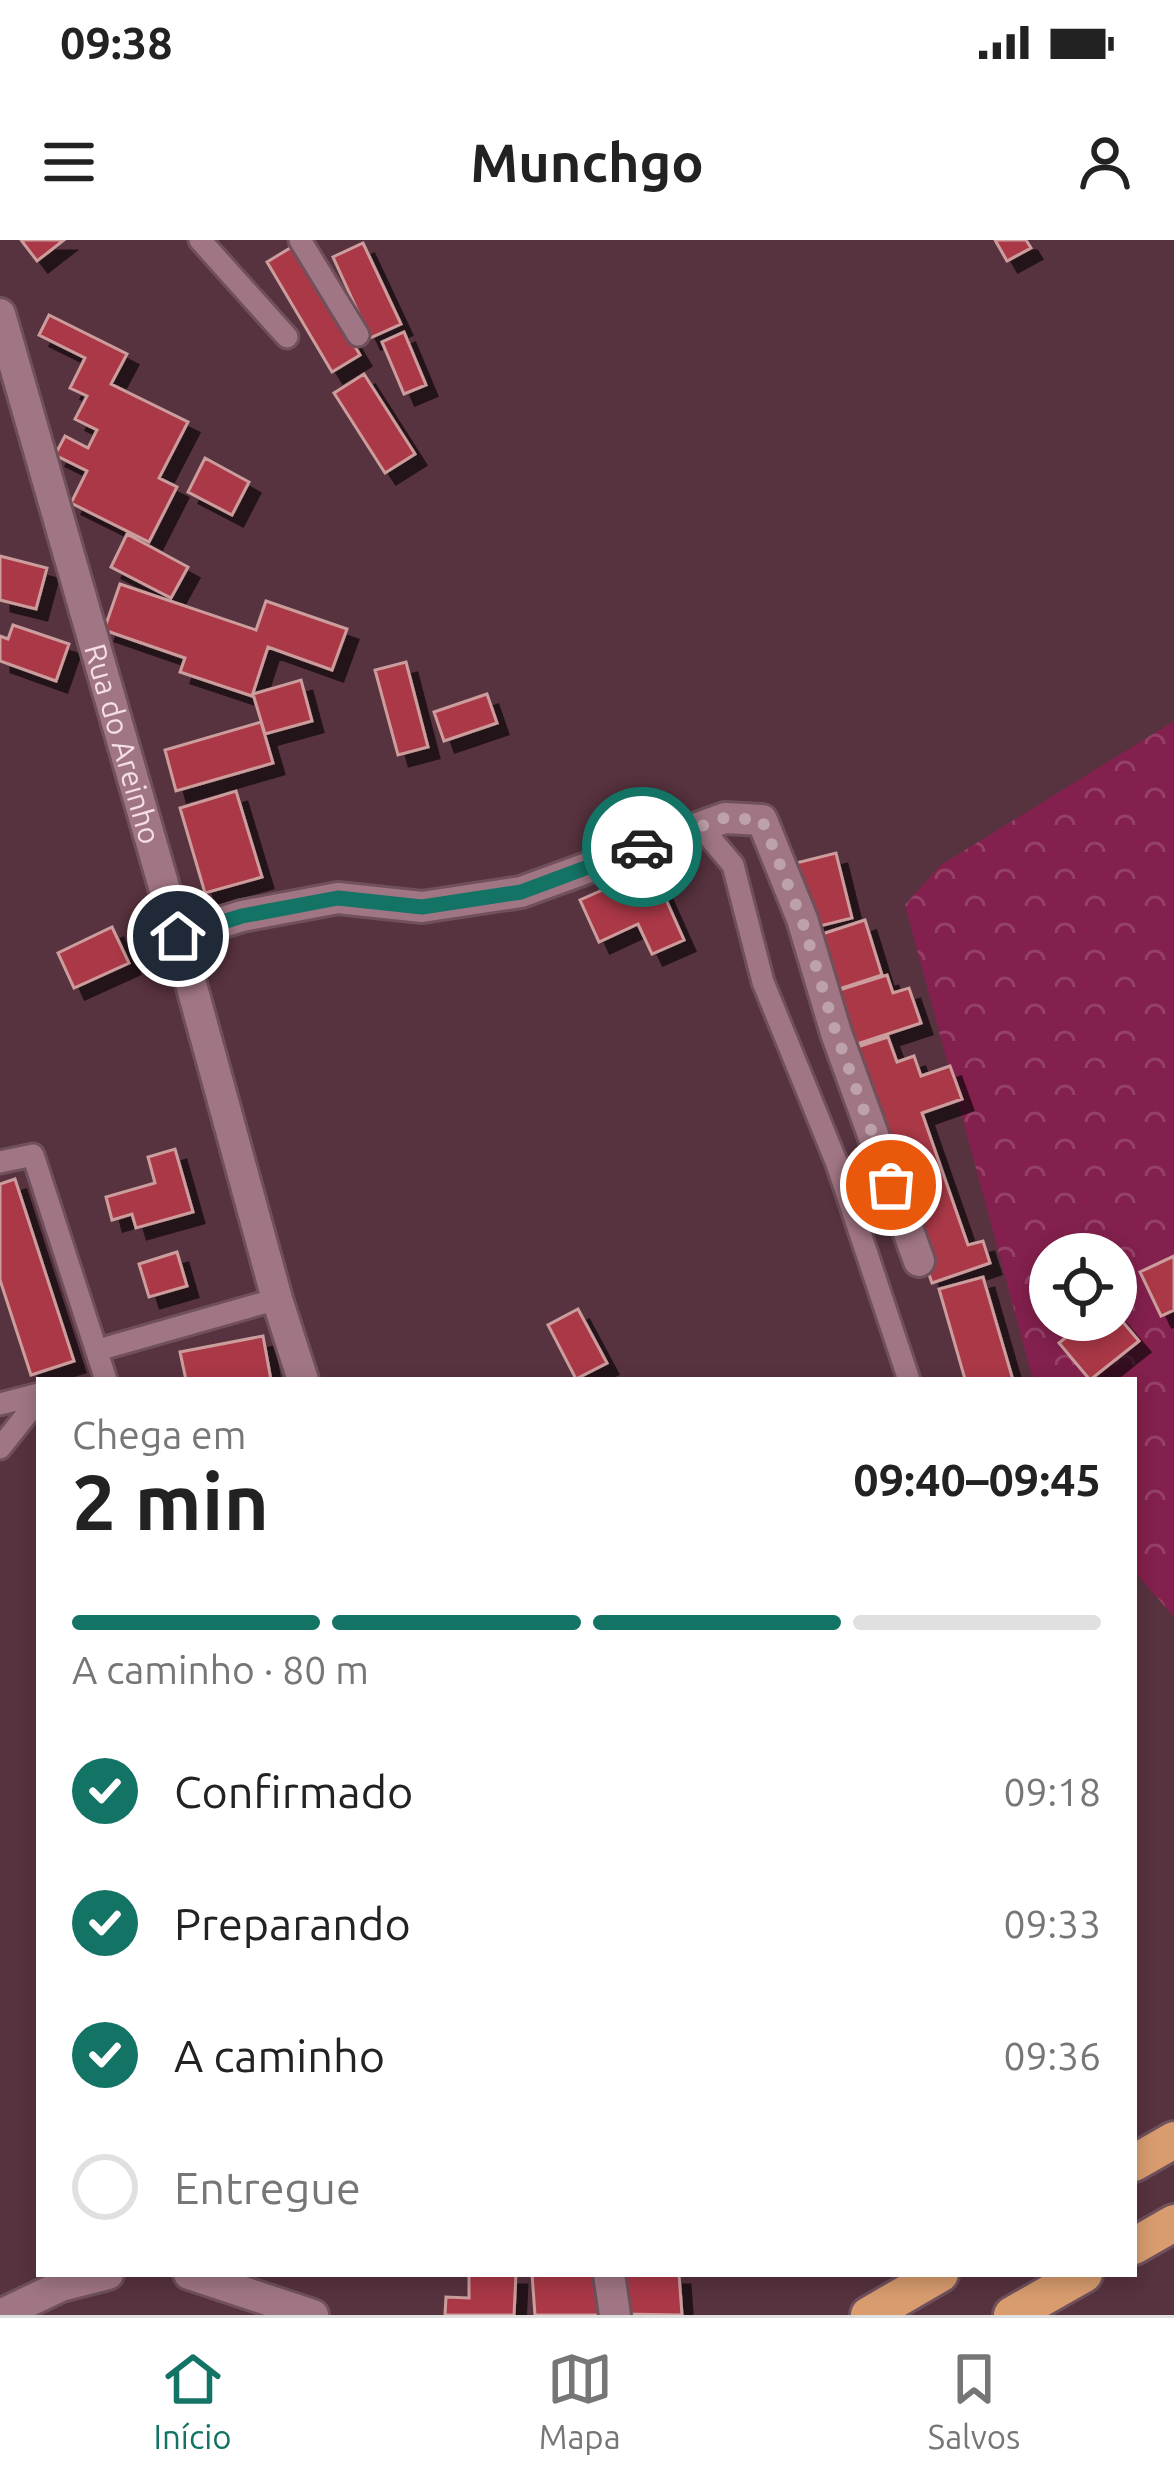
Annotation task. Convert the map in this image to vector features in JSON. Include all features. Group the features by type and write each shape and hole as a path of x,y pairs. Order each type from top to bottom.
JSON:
{"highway":[{"path":"1137,2161 1174,2140"},
{"path":"1137,2244 1174,2223"},
{"path":"868,2315 935,2277"},
{"path":"1012,2315 1079,2277"}],"street":[{"name":"Rua do Areinho","path":"0,314 302,1377"},
{"path":"178,936 242,916 338,898 422,907 521,892 724,818 762,820 802,920 836,1033 919,1261"},
{"path":"0,2314 61,2286 96,2277"},
{"path":"199,2277 313,2315"},
{"path":"609,2277 615,2315"}],"lane":[{"path":"300,240 358,335"},
{"path":"205,242 287,338"},
{"path":"700,826 733,865 764,982 837,1164 908,1377"},
{"path":"0,1162 33,1155 98,1350 103,1377"},
{"path":"98,1350 277,1300"},
{"path":"0,1404 36,1398"},
{"path":"0,1448 36,1401"}],"green space":[{"path":"1174,721 1174,1617 1137,1574 1137,1377 1032,1377 905,905 941,865"}],"building":[{"path":"21,240 64,240 37,261"},
{"path":"995,240 1026,240 1031,248 1007,261"},
{"path":"363,243 401,324 370,338 333,257"},
{"path":"295,245 360,355 332,372 267,262"},
{"path":"49,315 127,354 111,384 188,422 159,478 177,487 149,542 71,503 87,471 55,455 65,436 88,448 97,430 75,419 87,396 70,388 85,358 39,335"},
{"path":"404,332 426,385 404,394 382,342"},
{"path":"364,374 415,454 385,473 334,393"},
{"path":"205,458 249,482 232,515 188,492"},
{"path":"127,534 188,567 171,598 111,567"},
{"path":"0,556 47,568 36,609 0,600"},
{"path":"120,584 256,630 266,601 347,629 332,670 268,647 252,696 180,672 185,658 104,630"},
{"path":"13,625 69,644 56,681 0,661 0,636 8,639"},
{"path":"406,662 428,747 398,755 375,670"},
{"path":"301,680 312,721 265,734 253,694"},
{"path":"487,694 497,723 444,741 434,712"},
{"path":"261,722 273,763 176,791 165,750"},
{"path":"236,791 262,877 205,893 180,808"},
{"path":"836,853 852,918 812,928 796,863"},
{"path":"652,868 684,940 652,954 638,924 599,942 580,900"},
{"path":"865,920 882,975 830,992 813,937"},
{"path":"112,927 129,963 74,988 58,953"},
{"path":"887,975 893,993 909,988 921,1023 851,1046 833,992"},
{"path":"888,1037 897,1062 914,1056 921,1076 950,1066 962,1099 922,1113 968,1245 983,1241 990,1263 932,1283 851,1049"},
{"path":"175,1149 193,1212 136,1228 132,1214 112,1220 106,1197 155,1183 148,1157"},
{"path":"15,1179 74,1361 31,1375 0,1280 0,1184"},
{"path":"177,1252 187,1286 149,1297 139,1264"},
{"path":"1174,1256 1174,1310 1161,1316 1140,1272"},
{"path":"983,1277 1012,1377 964,1377 939,1289"},
{"path":"578,1309 607,1363 575,1377 548,1325"},
{"path":"263,1336 270,1377 185,1377 180,1352"},
{"path":"1139,1341 1094,1377 1087,1377 1059,1343"},
{"path":"469,2277 516,2277 514,2315 445,2315 446,2297 469,2298"},
{"path":"532,2277 596,2277 599,2315 535,2315"},
{"path":"620,2277 679,2277 682,2315 623,2314"}],"way so far":[{"path":"642,847 724,818 762,820 802,920 836,1033 891,1185"}],"route":[{"path":"178,936 242,916 338,898 422,907 521,892 642,847"}]}
